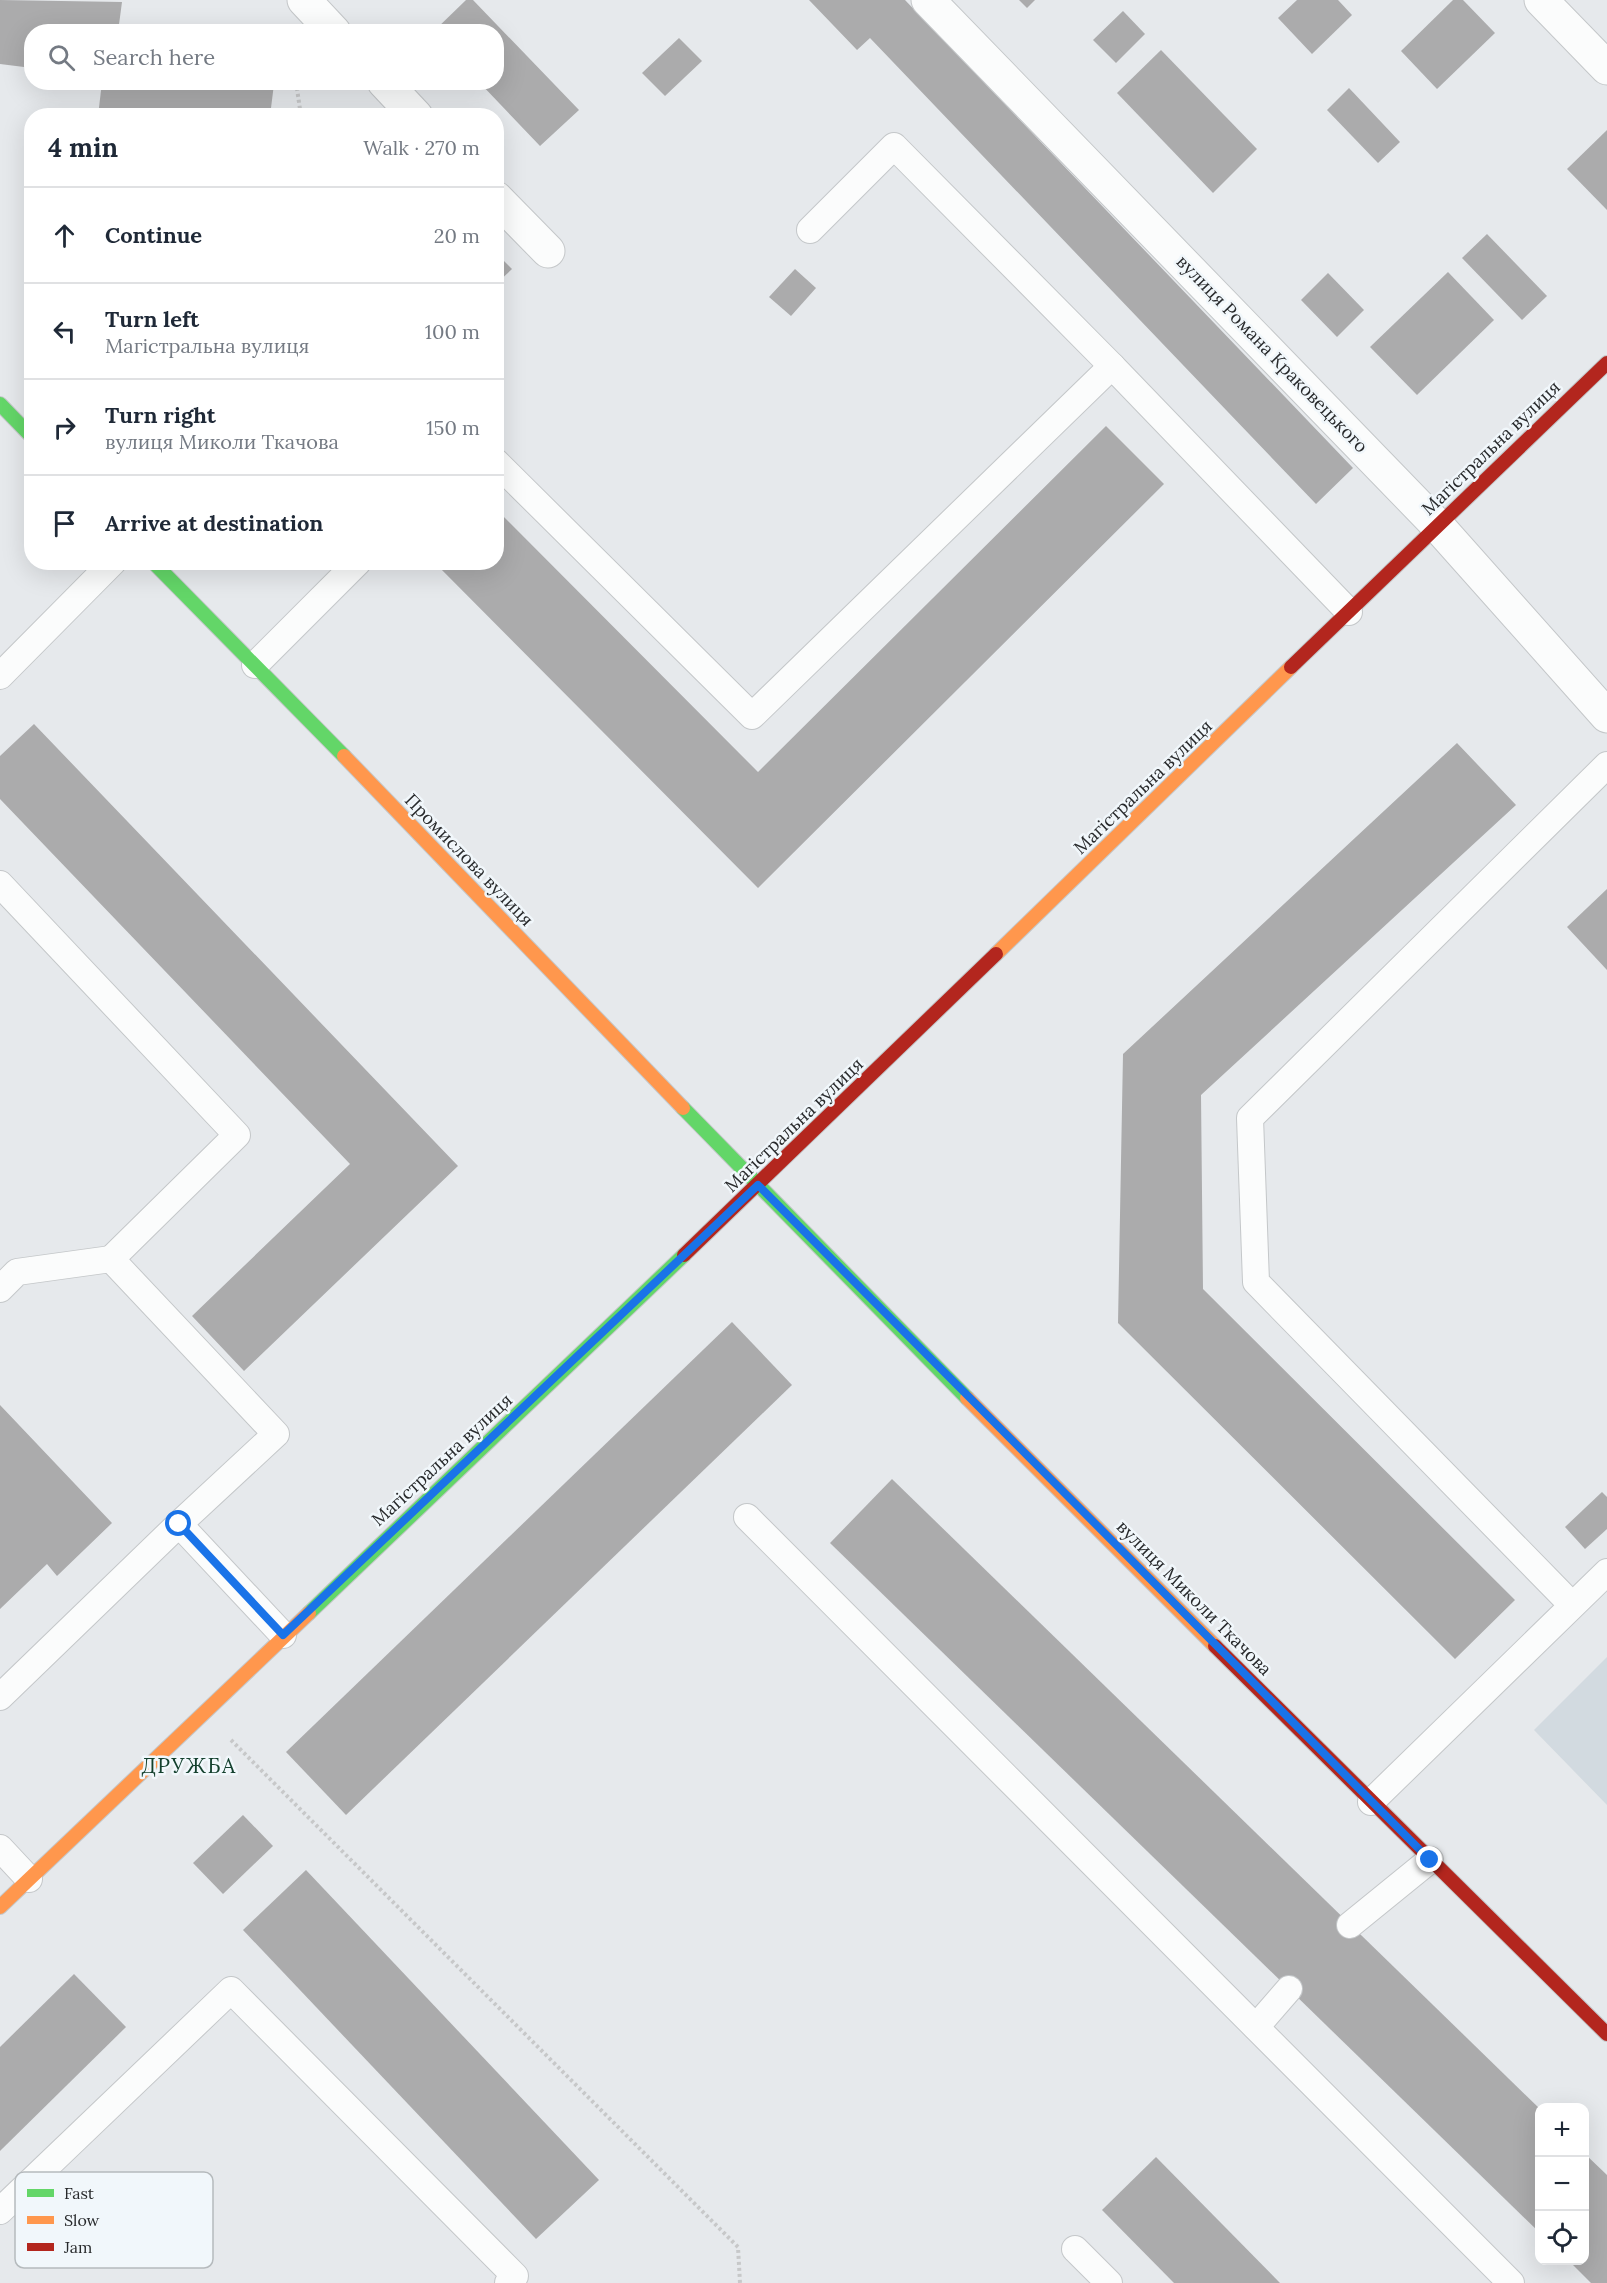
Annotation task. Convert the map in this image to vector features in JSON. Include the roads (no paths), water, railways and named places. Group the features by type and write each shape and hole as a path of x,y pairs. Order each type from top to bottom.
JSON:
{"street":[{"path":"304,0 326,24"},
{"name":"вулиця Романа Краковецького","path":"928,0 1437,525 1607,716"},
{"path":"1541,0 1607,68"},
{"path":"392,90 408,108"},
{"path":"504,206 548,251"},
{"name":"Магістральна вулиця","path":"0,1907 758,1185 1437,525 1607,363"},
{"path":"0,405 24,429"},
{"name":"Промислова вулиця","path":"161,570 255,664 758,1185"},
{"name":"вулиця Миколи Ткачова","path":"758,1185 1371,1802 1607,2034"}],"lane":[{"path":"810,230 894,147 1112,366 1349,612"},
{"path":"504,470 752,716 1112,366"},
{"path":"0,676 105,570"},
{"path":"255,664 350,570"},
{"path":"1572,1605 1256,1282 1250,1118 1607,765"},
{"path":"0,884 237,1135 111,1259 17,1272 0,1288"},
{"path":"0,1697 276,1434 111,1259"},
{"path":"747,1517 1511,2283"},
{"path":"179,1524 283,1635"},
{"path":"1371,1802 1607,1572"},
{"path":"0,1848 29,1879"},
{"path":"1350,1925 1430,1860"},
{"path":"1256,2027 1288,1989"},
{"path":"41,2172 231,1990 515,2276 508,2283"},
{"path":"0,2211 15,2197"},
{"path":"1075,2249 1109,2283"}],"district":[{"name":"ДРУЖБА","path":"189,1766"}]}
